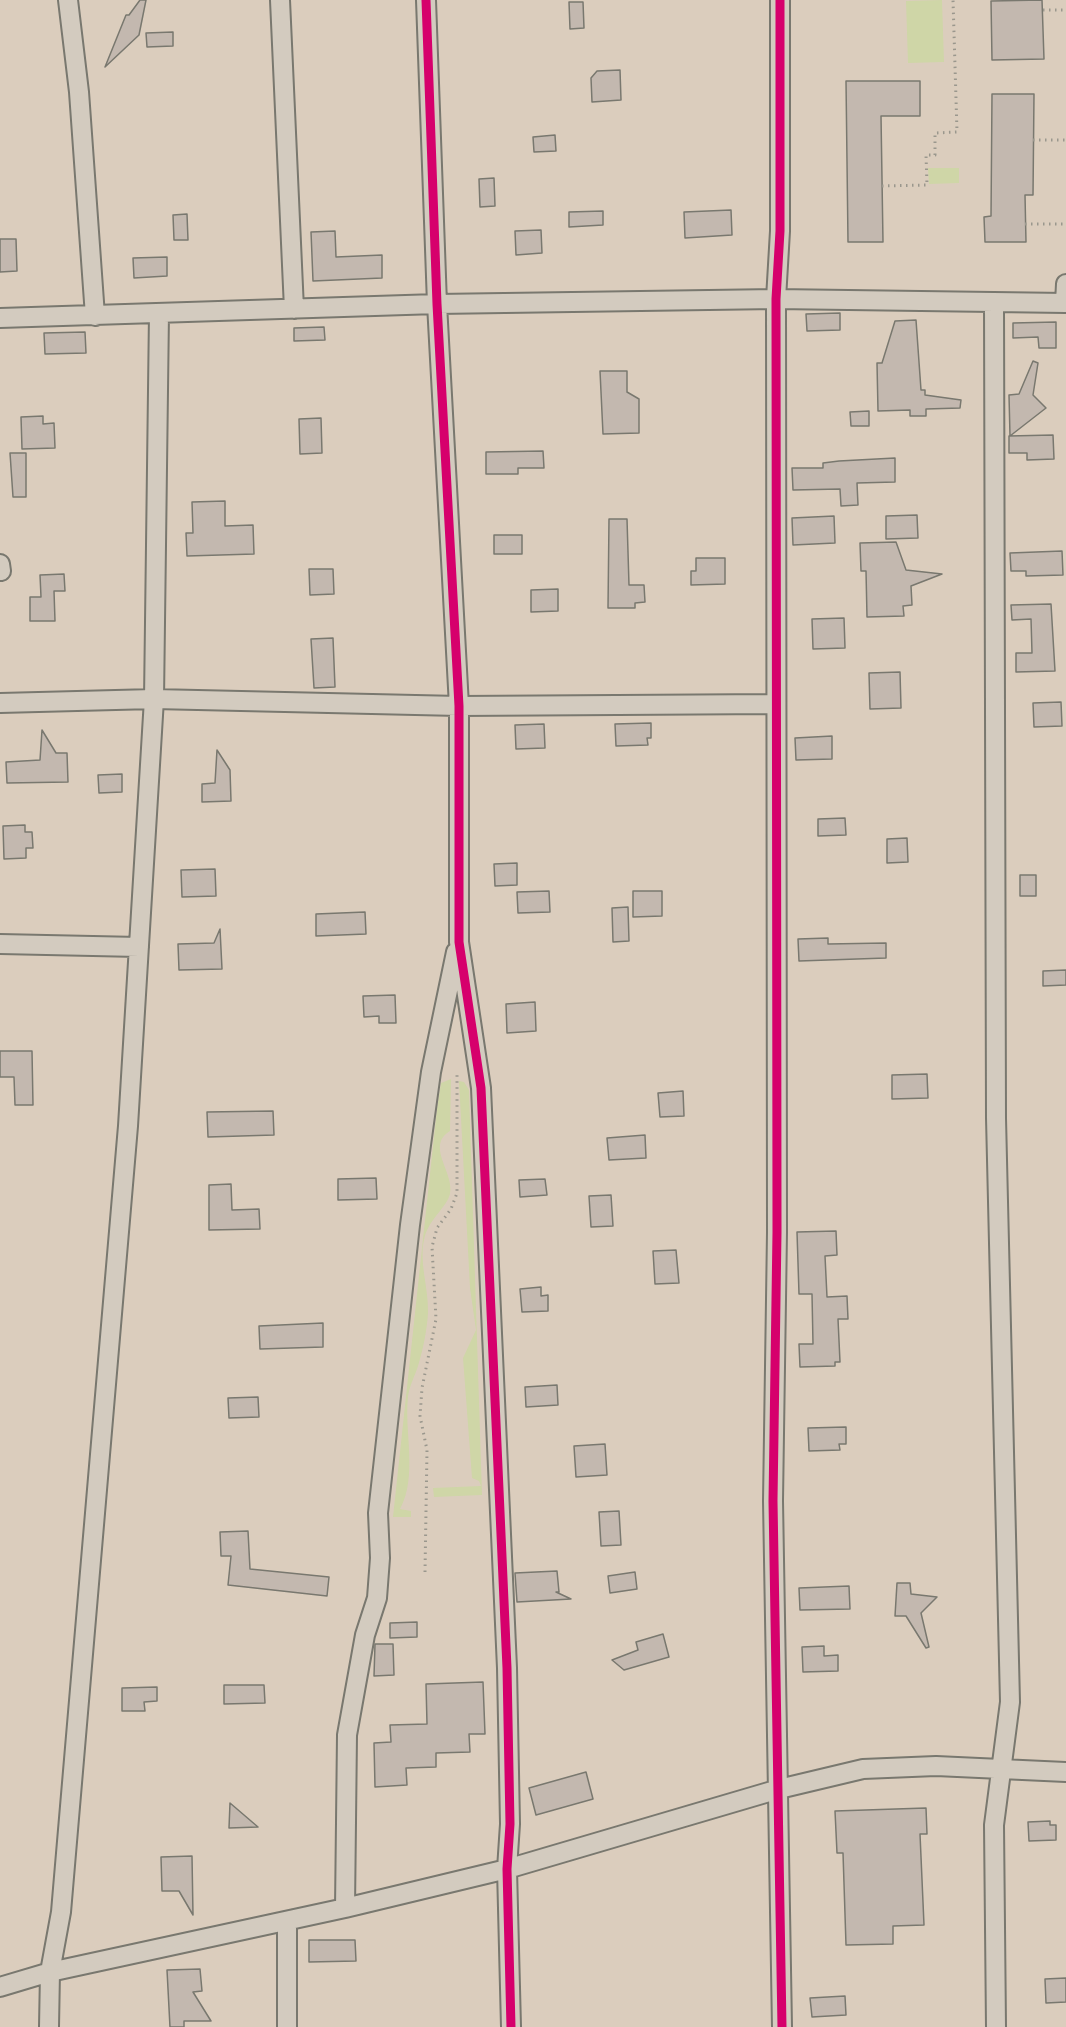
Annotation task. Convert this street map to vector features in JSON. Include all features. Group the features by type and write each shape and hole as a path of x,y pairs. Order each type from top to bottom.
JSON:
{"street":[{"path":"68,0 79,92 96,316"},
{"path":"280,0 294,309"},
{"path":"426,0 437,304 459,706 459,942 478,1072 507,1668 510,1824 507,1869 511,2027"},
{"path":"780,0 780,231 776,299 775,704 777,1232 773,1501 782,2027"},
{"path":"0,318 437,304 776,299 1065,303 1066,284"},
{"path":"994,302 996,1106 1010,1702 994,1825 996,2027"},
{"path":"50,2027 50,1972 61,1912 127,1138 154,699 159,313"},
{"path":"0,564 1,571"},
{"path":"0,703 154,699 459,706 775,704"},
{"path":"345,1908 348,1735 365,1635 377,1598 380,1558 378,1513 410,1225 431,1072 459,942"},
{"path":"0,944 139,947"},
{"path":"0,1987 50,1972 345,1908 507,1869 779,1789 862,1769 936,1766 1066,1772"},
{"path":"287,1921 287,2027"}],"path":[{"path":"882,186 927,185 926,155 936,155 935,133 957,132 952,0"},
{"path":"1043,10 1066,10"},
{"path":"1033,140 1066,140"},
{"path":"1025,224 1066,224"},
{"path":"431,1072 478,1072"},
{"path":"424,1572 427,1450 420,1416 422,1388 436,1318 432,1247 437,1228 451,1209 457,1193 457,1072"}],"green space":[{"path":"942,0 944,62 908,63 906,1"},
{"path":"928,168 959,168 959,183 929,184"},
{"path":"451,1079 450,1131 443,1137 440,1144 442,1160 449,1177 450,1194 445,1205 429,1226 424,1240 423,1258 428,1304 426,1333 408,1397 408,1482 400,1509 411,1511 411,1517 393,1517 437,1109 441,1083"},
{"path":"459,1081 464,1082 469,1090 482,1495 434,1497 433,1488 481,1486 479,1481 472,1478 463,1358 476,1330 470,1288"}],"building":[{"path":"140,0 146,0 139,35 105,67 126,15 129,15"},
{"path":"1042,0 1044,59 992,60 991,1"},
{"path":"569,2 583,2 584,28 570,29"},
{"path":"173,32 173,46 147,47 146,33"},
{"path":"620,70 621,100 592,102 591,78 597,71"},
{"path":"846,81 920,81 920,116 881,116 883,242 848,242"},
{"path":"992,94 1034,94 1033,195 1025,195 1026,242 985,242 984,217 991,216"},
{"path":"555,135 556,151 534,152 533,137"},
{"path":"494,178 495,206 480,207 479,179"},
{"path":"731,210 732,235 685,238 684,212"},
{"path":"603,211 603,225 569,227 569,212"},
{"path":"187,214 188,240 174,240 173,215"},
{"path":"541,230 542,253 516,255 515,231"},
{"path":"335,231 336,257 382,255 382,278 313,281 311,232"},
{"path":"0,239 16,239 17,271 0,272"},
{"path":"167,257 167,276 134,278 133,258"},
{"path":"840,313 840,330 807,331 806,314"},
{"path":"916,320 921,390 925,390 925,395 961,400 960,408 926,409 926,416 910,416 910,410 878,411 877,363 882,363 895,321"},
{"path":"1056,322 1056,348 1039,348 1038,337 1013,338 1013,323"},
{"path":"324,327 325,340 294,341 294,328"},
{"path":"85,332 86,353 45,354 44,333"},
{"path":"1033,361 1038,363 1033,395 1046,408 1010,436 1009,395 1019,394"},
{"path":"600,371 627,371 627,392 639,399 639,433 603,434"},
{"path":"869,411 869,426 851,426 850,412"},
{"path":"43,416 43,424 54,423 55,448 22,449 21,417"},
{"path":"321,418 322,453 300,454 299,419"},
{"path":"1053,435 1054,459 1027,460 1027,453 1009,453 1009,436"},
{"path":"543,451 544,468 518,468 518,474 486,474 486,452"},
{"path":"10,453 26,453 26,497 13,497"},
{"path":"895,458 895,482 857,483 858,505 841,506 840,489 793,490 792,468 823,468 823,463"},
{"path":"225,501 225,526 253,525 254,554 187,556 186,533 193,533 192,502"},
{"path":"917,515 918,538 886,539 886,516"},
{"path":"834,516 835,543 793,545 792,518"},
{"path":"609,519 627,519 629,585 644,585 645,602 635,603 635,608 608,608"},
{"path":"494,535 522,535 522,554 494,554"},
{"path":"896,542 906,570 942,574 911,586 912,605 903,606 904,616 867,617 866,571 861,571 860,543"},
{"path":"1062,551 1063,575 1026,576 1026,571 1011,571 1010,553"},
{"path":"696,558 725,558 725,584 691,585 691,571 696,571"},
{"path":"309,569 333,569 334,594 310,595"},
{"path":"64,574 65,591 54,591 55,621 30,621 30,597 41,597 40,575"},
{"path":"558,589 558,611 531,612 531,590"},
{"path":"1051,604 1055,671 1016,672 1016,653 1032,653 1031,619 1012,620 1011,605"},
{"path":"844,618 845,648 813,649 812,619"},
{"path":"333,638 335,687 314,688 311,639"},
{"path":"900,672 901,708 870,709 869,673"},
{"path":"1061,702 1062,726 1034,727 1033,703"},
{"path":"651,723 651,738 647,738 648,745 616,746 615,724"},
{"path":"544,724 545,748 516,749 515,725"},
{"path":"42,730 56,753 67,753 68,782 7,783 6,762 40,760"},
{"path":"832,736 832,759 796,760 795,738"},
{"path":"217,750 230,770 231,801 202,802 202,784 215,783"},
{"path":"122,774 122,792 99,793 98,775"},
{"path":"845,818 846,835 818,836 818,819"},
{"path":"25,825 25,832 32,832 33,848 26,848 26,858 4,859 3,826"},
{"path":"907,838 908,862 887,863 887,839"},
{"path":"517,863 517,885 495,886 494,864"},
{"path":"215,869 216,896 182,897 181,870"},
{"path":"1020,875 1036,875 1036,896 1020,896"},
{"path":"549,891 550,912 518,913 517,892"},
{"path":"633,891 662,891 662,916 633,917"},
{"path":"628,907 629,941 613,942 612,908"},
{"path":"365,912 366,934 316,936 316,914"},
{"path":"220,929 222,969 179,970 178,944 214,943"},
{"path":"828,938 828,944 886,943 886,958 799,961 798,939"},
{"path":"1066,970 1066,985 1043,986 1043,971"},
{"path":"395,995 396,1023 379,1023 379,1016 364,1017 363,996"},
{"path":"535,1002 536,1031 507,1033 506,1004"},
{"path":"0,1051 32,1051 33,1105 15,1105 14,1077 0,1077"},
{"path":"927,1074 928,1098 892,1099 892,1075"},
{"path":"683,1091 684,1116 660,1117 658,1093"},
{"path":"273,1111 274,1135 208,1137 207,1112"},
{"path":"645,1135 646,1158 609,1160 607,1138"},
{"path":"376,1178 377,1199 338,1200 338,1179"},
{"path":"545,1179 547,1195 520,1197 519,1180"},
{"path":"231,1184 232,1210 259,1209 260,1229 209,1230 209,1185"},
{"path":"611,1195 613,1226 591,1227 589,1196"},
{"path":"836,1231 837,1255 825,1256 827,1297 847,1296 848,1319 838,1319 840,1362 835,1362 835,1366 800,1367 799,1344 813,1344 812,1294 799,1294 797,1232"},
{"path":"676,1250 679,1283 655,1284 653,1251"},
{"path":"541,1287 541,1296 548,1295 548,1311 522,1312 520,1289"},
{"path":"323,1323 323,1347 260,1349 259,1326"},
{"path":"557,1385 558,1405 526,1407 525,1387"},
{"path":"258,1397 259,1417 229,1418 228,1398"},
{"path":"846,1427 846,1444 839,1444 840,1450 809,1451 808,1428"},
{"path":"605,1444 607,1475 576,1477 574,1446"},
{"path":"619,1511 621,1545 601,1546 599,1512"},
{"path":"248,1531 250,1569 329,1577 327,1596 228,1585 231,1556 221,1556 220,1532"},
{"path":"557,1571 559,1592 556,1592 571,1599 517,1602 515,1573"},
{"path":"635,1572 637,1589 610,1593 608,1576"},
{"path":"897,1583 910,1583 911,1594 937,1597 921,1613 929,1647 926,1648 906,1616 895,1616"},
{"path":"849,1586 850,1609 800,1610 799,1588"},
{"path":"417,1622 417,1637 390,1638 390,1623"},
{"path":"663,1634 669,1657 624,1670 612,1660 638,1650 636,1642"},
{"path":"375,1644 393,1644 394,1675 374,1676"},
{"path":"824,1646 824,1656 838,1655 838,1671 803,1672 802,1647"},
{"path":"483,1682 485,1734 469,1734 470,1752 436,1753 436,1767 406,1768 407,1785 375,1787 374,1743 391,1742 390,1725 427,1724 426,1684"},
{"path":"224,1685 264,1685 265,1703 224,1704"},
{"path":"157,1687 157,1701 144,1702 145,1711 122,1711 122,1688"},
{"path":"586,1772 593,1799 536,1815 529,1788"},
{"path":"230,1803 258,1827 229,1828"},
{"path":"926,1808 927,1834 920,1834 924,1925 893,1926 893,1944 846,1945 843,1853 837,1853 835,1811"},
{"path":"1050,1821 1050,1825 1056,1825 1056,1840 1029,1841 1028,1822"},
{"path":"192,1856 193,1915 179,1891 162,1891 161,1857"},
{"path":"309,1940 355,1940 356,1961 309,1962"},
{"path":"200,1969 202,1991 193,1992 211,2021 184,2021 184,2027 170,2027 167,1970"},
{"path":"1066,1978 1066,2002 1046,2003 1045,1979"},
{"path":"845,1996 846,2015 812,2017 810,1998"}],"cycle path":[{"path":"426,0 437,304 459,706 459,942 481,1088 507,1668 510,1824 507,1869 511,2027"},
{"path":"780,0 780,231 776,299 777,1232 773,1501 782,2027"}]}
